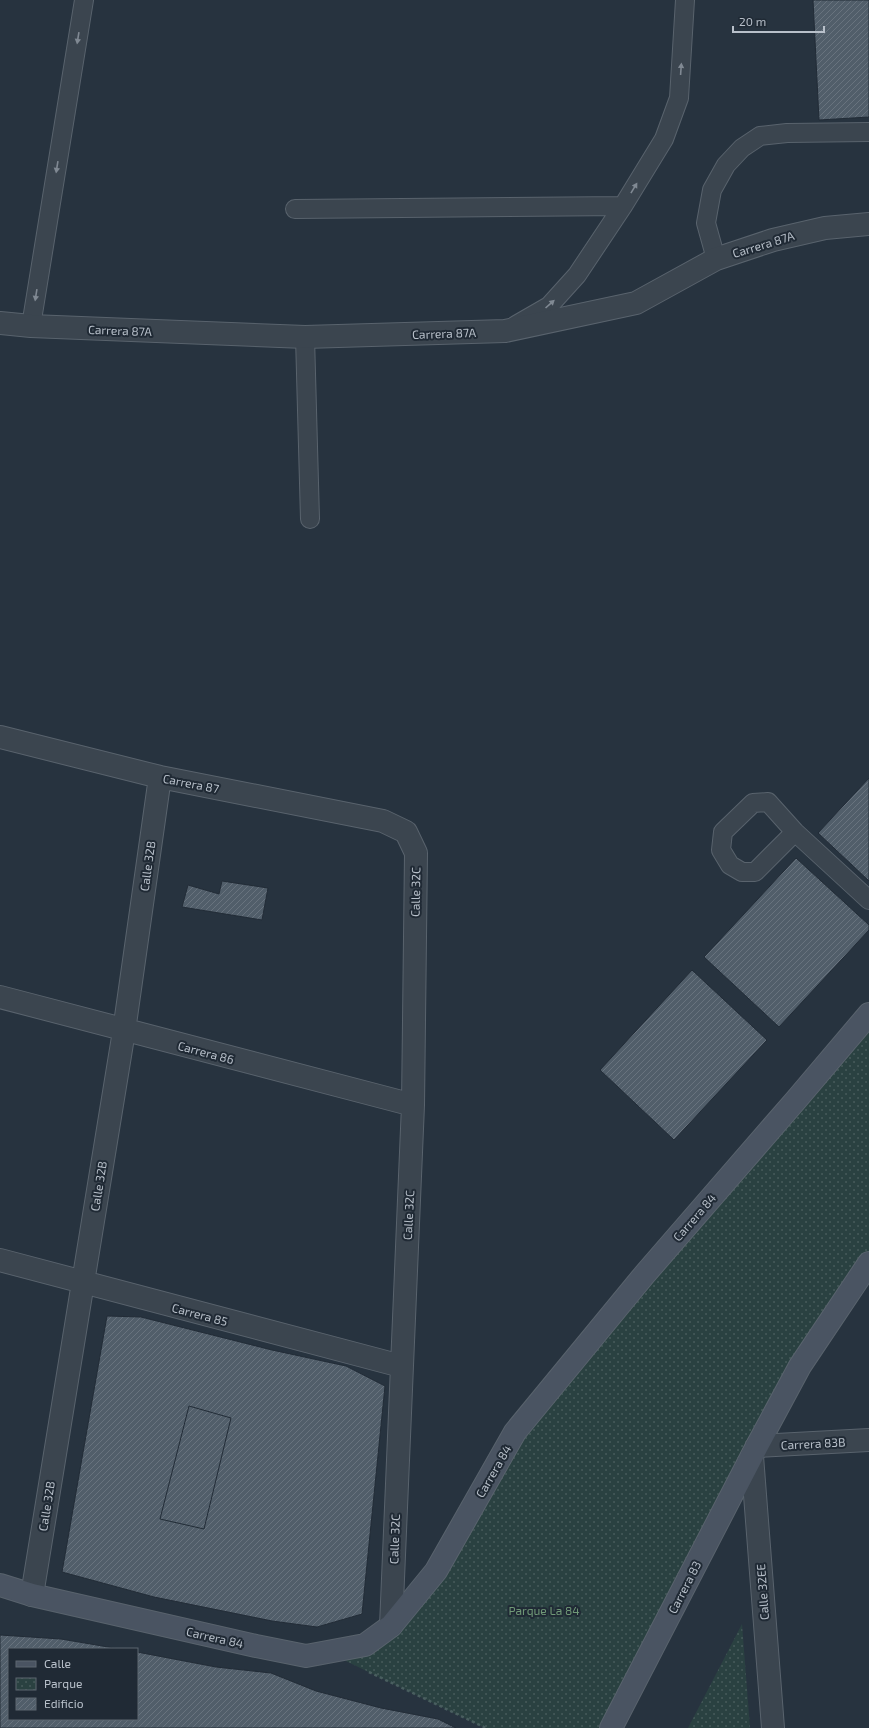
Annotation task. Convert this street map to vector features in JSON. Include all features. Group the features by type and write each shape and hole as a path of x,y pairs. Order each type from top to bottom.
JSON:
{"street":[{"name":"Carrera 87A","path":"0,323 31,326 305,337 505,331 636,303 716,259 773,240 825,228 869,224"},
{"name":"Carrera 87","path":"0,737 160,777 383,822"},
{"name":"Calle 32B","path":"32,1595 124,1031 160,777"},
{"name":"Calle 32C","path":"383,822 406,832 416,853 413,1105 391,1626"},
{"name":"Carrera 86","path":"0,997 124,1031 413,1105"},
{"name":"Carrera 84","path":"0,1585 32,1595 306,1656 365,1645 391,1626 436,1571 515,1432 645,1274 869,1014"},
{"name":"Carrera 85","path":"0,1260 401,1366"},
{"path":"754,1451 800,1366 869,1263"},
{"name":"Carrera 83B","path":"754,1451 869,1440"},
{"name":"Carrera 83","path":"611,1728 754,1451"},
{"name":"Calle 32EE","path":"754,1451 772,1728"}],"lane":[{"path":"31,326 84,0"},
{"path":"505,331 549,306 577,275 623,206 664,139 679,98 685,0"},
{"path":"716,259 706,223 712,190 726,165 742,148 760,136 787,133 869,132"},
{"path":"295,209 623,206"},
{"path":"305,337 310,519"},
{"path":"795,832 869,900"}],"path":[{"path":"327,1652 486,1728"}],"green space":[{"name":"Parque La 84","path":"869,1014 869,1265 800,1366 611,1728 485,1728 327,1652 365,1645 436,1571 515,1432"},
{"path":"742,1624 750,1728 688,1728"}],"building":[{"path":"813,0 869,0 869,117 819,120"},
{"path":"869,778 869,881 818,833"},
{"path":"796,858 869,925 869,930 779,1027 704,957"},
{"path":"222,881 268,888 262,920 182,907 188,885 219,894"},
{"path":"692,970 767,1040 674,1140 600,1070"},
{"path":"107,1316 141,1317 272,1350 346,1366 385,1386 362,1614 317,1627 272,1621 154,1597 62,1572"},
{"path":"189,1406 231,1418 204,1529 160,1519"},
{"path":"0,1635 61,1639 114,1648 8,1648 8,1720 138,1720 138,1652 216,1667 271,1673 316,1691 381,1708 438,1719 456,1728 0,1728"}]}
